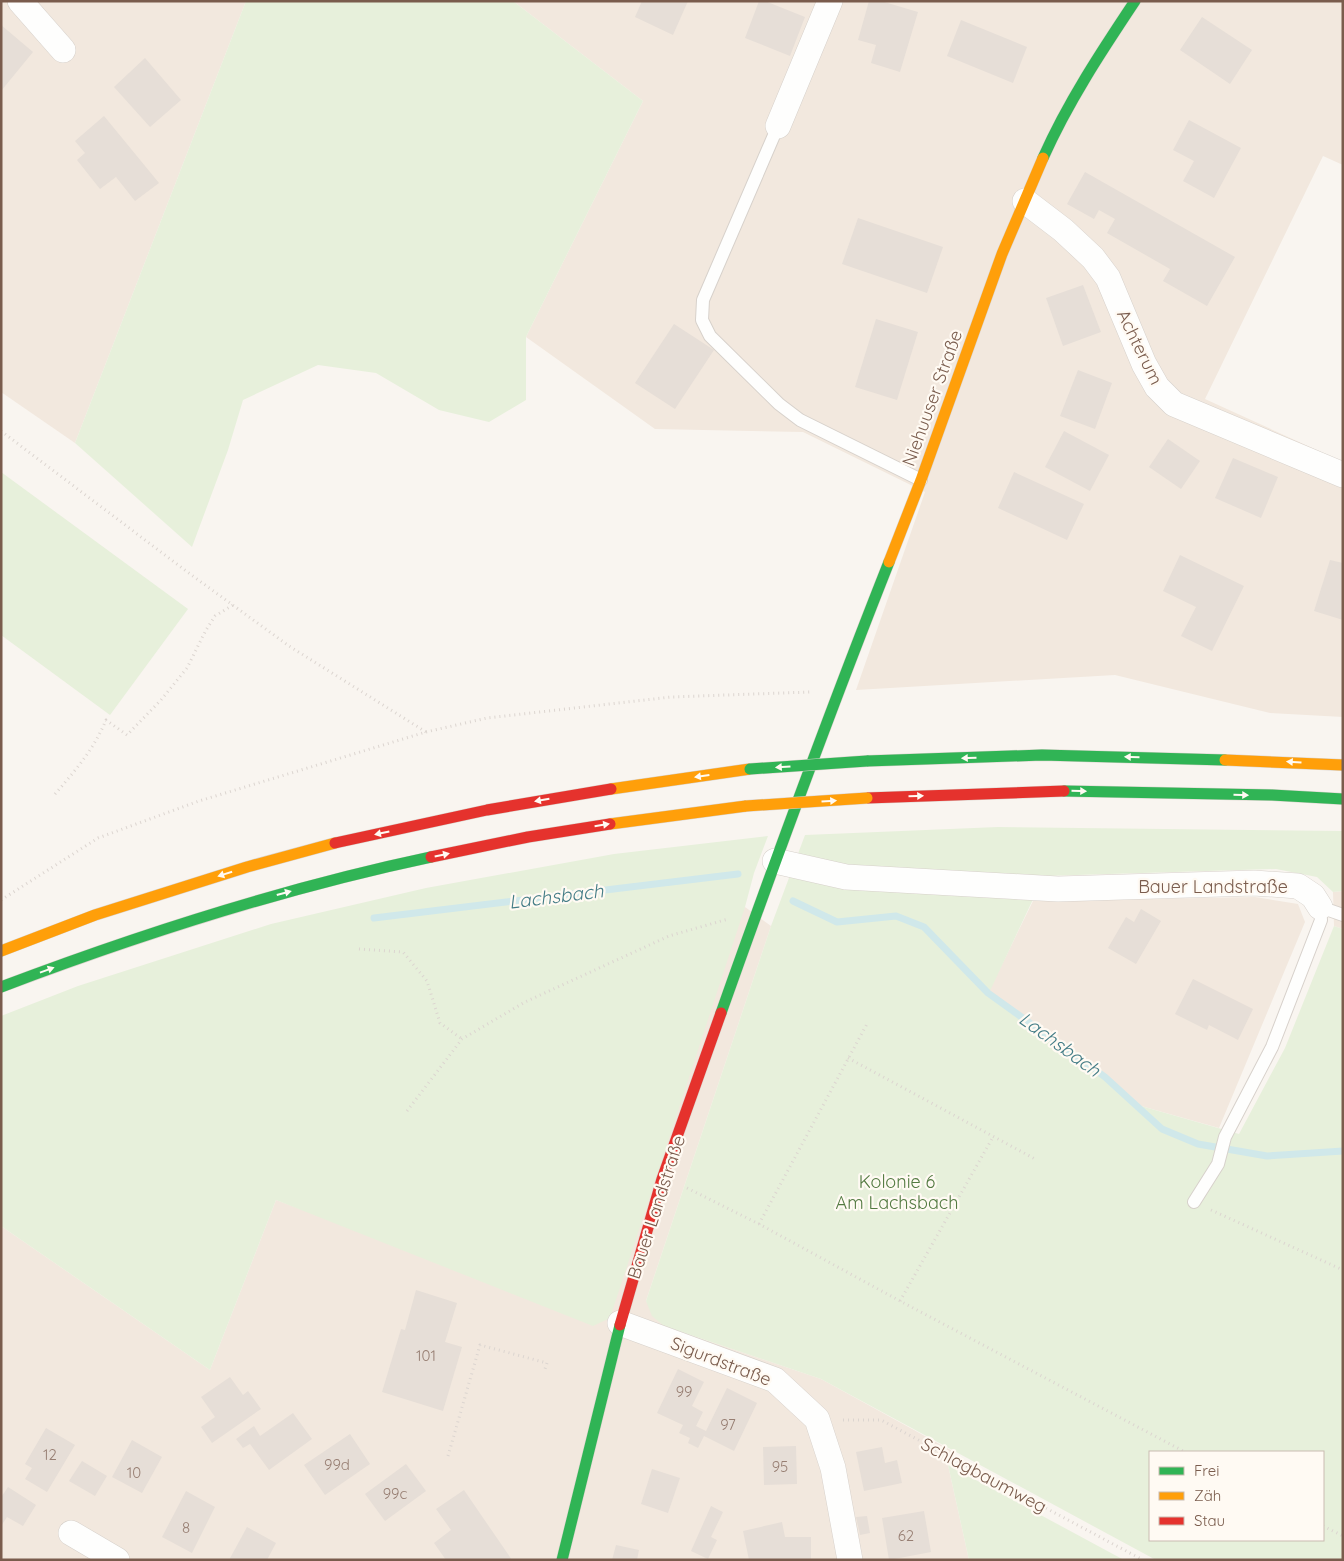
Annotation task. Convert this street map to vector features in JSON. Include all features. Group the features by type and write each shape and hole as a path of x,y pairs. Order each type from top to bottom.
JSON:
{"main road":[{"name":"Niehuuser Straße","path":"790,821 921,480 1002,254 1059,123 1090,68 1135,1"},
{"path":"1,951 122,906 247,867 355,838 487,810 620,787 750,769 867,761 1042,755 1272,761 1343,765"},
{"path":"1,987 110,947 259,899 367,871 506,841 629,821 746,806 1046,790 1272,795 1343,800"},
{"name":"Bauer Landstraße","path":"562,1560 620,1323 662,1180 790,821"}],"street":[{"path":"20,1 62,50"},
{"path":"778,126 830,1"},
{"name":"Achterum","path":"1024,202 1063,230 1093,258 1108,278 1148,372 1157,387 1174,404 1343,475"},
{"name":"Bauer Landstraße","path":"775,861 846,877 1058,889 1254,883 1298,886 1331,911"},
{"name":"Sigurdstraße","path":"620,1323 775,1380 817,1419 834,1468 850,1560"},
{"path":"71,1533 118,1560"}],"lane":[{"path":"778,126 703,300 702,320 710,336 779,404 800,420 921,480"},
{"name":"Bauer Landstraße","path":"1194,1202 1218,1164 1226,1137 1272,1047 1321,920 1331,911"}],"path":[{"path":"1,431 186,571 289,646 426,732"},
{"path":"55,794 80,766 99,737 106,720 127,735 161,700 186,668 215,616 233,605"},
{"path":"1,900 98,838 199,801 426,732 487,718 671,697 838,692"},
{"path":"408,1111 462,1039 525,1002 669,936 758,910"},
{"path":"359,950 403,952 428,981 440,1023 462,1039"},
{"path":"759,1224 868,1022"},
{"path":"848,1058 1034,1160"},
{"path":"900,1301 993,1137"},
{"path":"662,1180 684,1187 759,1224 1183,1451"},
{"path":"1194,1202 1343,1270"},
{"path":"448,1456 480,1345 547,1363 545,1369"},
{"name":"Schlagbaumweg","path":"817,1419 881,1420 1143,1560"},
{"path":"1324,1526 1343,1536"}],"shaded area":[{"path":"1,1 246,1 75,443 1,392"},
{"path":"513,1 1343,1 1343,165 1323,156 1205,399 1343,462 1343,717 1270,713 1115,675 856,690 925,492 803,432 655,429 526,337 643,101"},
{"path":"1343,891 1343,929 1334,926 1333,892"},
{"path":"1255,897 1298,904 1305,922 1219,1128 1134,1104 1105,1077 988,993 1033,901"},
{"path":"745,907 771,926 646,1301 664,1326 821,1379 954,1452 948,1465 969,1560 1,1560 1,1226 210,1370 276,1200 303,1210"}],"green space":[{"path":"246,1 513,1 643,101 526,337 526,400 489,422 439,410 376,373 318,365 243,400 228,450 192,547 75,443"},
{"path":"1,472 188,609 110,715 1,635"},
{"name":"Kolonie 6 Am Lachsbach","path":"998,827 1343,831 1343,891 1333,892 1317,877 1276,869 1044,876 989,993 1105,1077 1134,1104 1239,1134 1285,1048 1334,926 1343,929 1343,1560 1156,1560 821,1379 664,1326 652,1316 646,1301 771,926 805,835"},
{"path":"768,836 754,873 745,907 610,1318 593,1326 276,1200 210,1370 1,1226 1,1016 78,986 271,924 426,888 614,854"},
{"path":"948,1465 1124,1560 969,1560"}],"building":[{"path":"642,1 688,1 673,35 635,17"},
{"path":"759,1 765,1 805,17 790,56 745,38"},
{"path":"869,1 881,1 918,12 900,72 871,63 876,45 858,40"},
{"path":"1202,17 1252,50 1230,84 1180,50"},
{"path":"961,20 1027,47 1013,83 947,56"},
{"path":"1,25 33,52 1,91"},
{"path":"145,58 181,100 150,127 114,87"},
{"path":"104,116 159,183 135,201 116,177 100,189 77,160 85,153 75,141"},
{"path":"1189,120 1241,148 1214,198 1183,181 1194,161 1173,150"},
{"path":"1085,172 1235,257 1207,306 1163,281 1170,269 1107,233 1115,219 1099,210 1094,219 1067,204"},
{"path":"858,218 943,247 927,293 842,264"},
{"path":"1083,285 1101,332 1063,346 1046,298"},
{"path":"876,319 918,332 897,400 855,387"},
{"path":"674,324 714,350 675,409 635,383"},
{"path":"1078,370 1112,383 1095,429 1060,416"},
{"path":"1064,431 1109,455 1090,491 1045,467"},
{"path":"1168,439 1200,461 1181,489 1149,467"},
{"path":"1233,458 1278,477 1261,518 1215,498"},
{"path":"1014,472 1084,504 1067,540 998,508"},
{"path":"1180,555 1244,586 1212,651 1181,636 1196,607 1163,591"},
{"path":"1330,560 1343,563 1343,620 1314,611"},
{"path":"1141,909 1161,921 1136,964 1108,948 1126,917 1134,922"},
{"path":"1193,979 1253,1009 1238,1040 1209,1025 1207,1030 1175,1014"},
{"path":"416,1290 457,1303 445,1342 462,1347 443,1411 382,1392 401,1329 405,1330"},
{"path":"678,1369 704,1382 692,1406 703,1412 696,1426 706,1431 727,1388 757,1403 734,1451 704,1436 698,1448 688,1443 690,1438 679,1433 683,1425 657,1413"},
{"path":"230,1377 243,1395 248,1391 261,1409 212,1443 201,1427 215,1417 201,1397"},
{"path":"293,1413 312,1439 269,1470 250,1444 243,1448 236,1439 254,1426 260,1436"},
{"path":"46,1428 75,1445 47,1492 25,1479 32,1468 25,1464"},
{"path":"350,1434 370,1464 325,1495 304,1465"},
{"path":"132,1440 162,1457 142,1493 112,1477"},
{"path":"796,1446 797,1484 764,1485 763,1447"},
{"path":"882,1447 885,1463 897,1460 902,1483 864,1491 856,1452"},
{"path":"82,1461 107,1476 95,1496 69,1481"},
{"path":"406,1464 426,1491 385,1521 365,1494"},
{"path":"652,1469 680,1478 668,1513 641,1504"},
{"path":"8,1487 36,1505 23,1526 7,1517 1,1526 1,1495"},
{"path":"464,1490 512,1560 446,1560 434,1543 451,1530 436,1509"},
{"path":"186,1491 215,1507 192,1553 162,1537"},
{"path":"711,1506 723,1512 711,1537 717,1540 708,1559 691,1551"},
{"path":"924,1511 931,1552 889,1560 882,1518"},
{"path":"867,1516 870,1533 860,1535 856,1517"},
{"path":"782,1522 785,1537 811,1537 811,1560 749,1560 743,1531"},
{"path":"247,1527 276,1543 267,1560 229,1560"},
{"path":"616,1545 639,1550 637,1560 612,1560"}],"waterway":[{"name":"Lachsbach","path":"374,918 738,874"},
{"name":"Lachsbach","path":"793,901 837,922 896,916 924,927 988,993 1105,1077 1162,1129 1198,1144 1267,1156 1343,1151"}],"traffic: fast":[{"path":"1043,158 1074,97 1135,1"},
{"path":"721,1013 803,786 889,562"},
{"path":"867,761 1042,755 1225,760"},
{"path":"750,769 867,761"},
{"path":"1064,791 1272,795 1343,799"},
{"path":"1,987 54,967 213,914 321,883 431,857"},
{"path":"562,1560 620,1325"}],"traffic: slow":[{"path":"889,562 921,480 1002,254 1043,158"},
{"path":"1225,760 1343,765"},
{"path":"611,789 750,769"},
{"path":"746,806 867,798"},
{"path":"610,824 746,806"},
{"path":"1,951 95,915 247,867 335,843"}],"traffic: jam":[{"path":"335,843 487,810 611,789"},
{"path":"867,798 1064,791"},
{"path":"431,857 528,837 610,824"},
{"path":"620,1325 662,1179 721,1013"}]}
